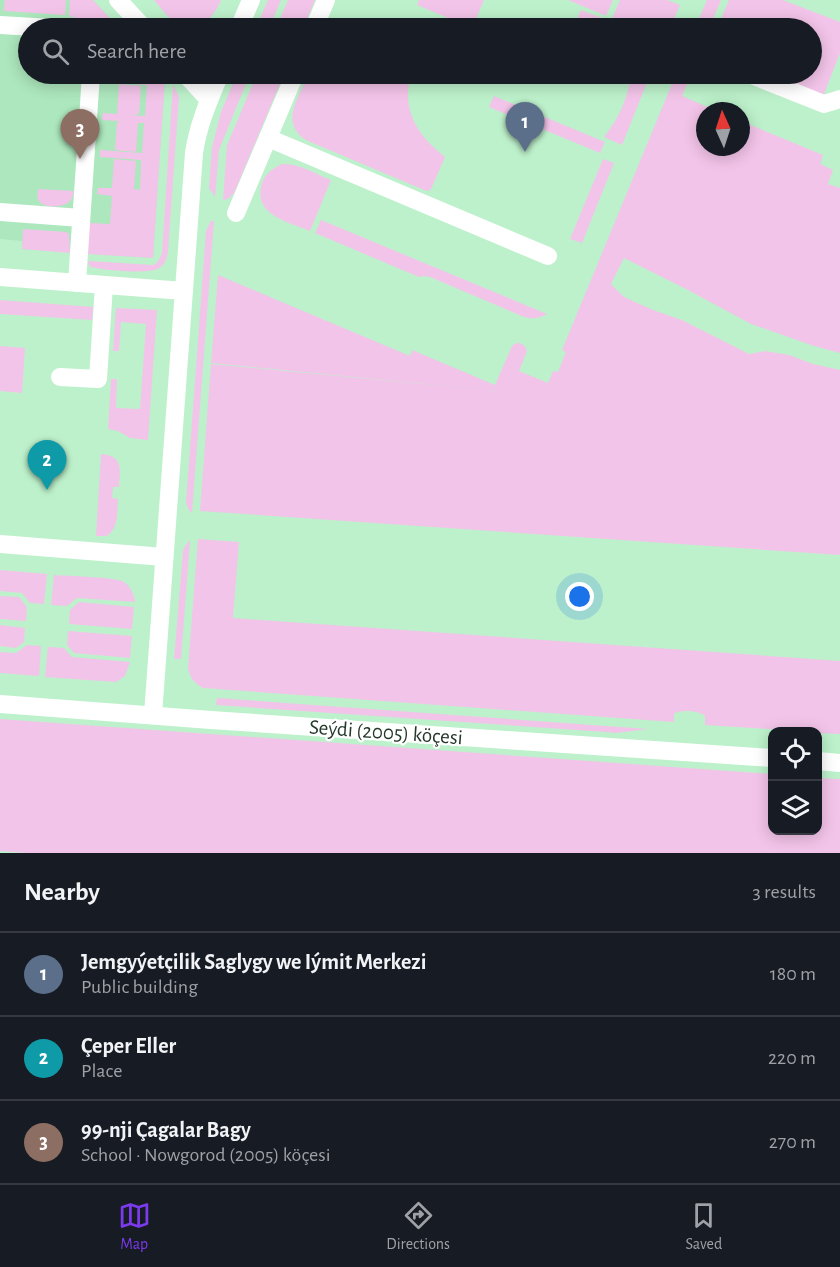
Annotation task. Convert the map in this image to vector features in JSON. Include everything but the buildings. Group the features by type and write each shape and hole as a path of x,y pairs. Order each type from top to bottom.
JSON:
{"street":[{"path":"118,0 135,18"},
{"path":"243,18 251,0"},
{"path":"318,18 326,0"},
{"path":"0,25 18,26"},
{"path":"77,283 90,84"},
{"path":"194,84 209,100"},
{"path":"153,715 194,153 196,137 216,84"},
{"path":"236,213 291,84"},
{"path":"774,84 824,104 840,99"},
{"path":"268,138 548,256"},
{"path":"0,217 81,218"},
{"path":"0,277 184,291"},
{"path":"60,377 98,379 104,285"},
{"path":"0,544 164,557"},
{"name":"Seýdi (2005) köçesi","path":"0,704 768,758"},
{"path":"822,761 840,763"}],"shaded area":[{"path":"0,0 93,0 110,18 18,18 18,84 165,84 153,258 22,249 22,241 0,239"},
{"path":"5,0 66,0 65,15 4,11"},
{"path":"70,0 93,0 110,18 76,18 69,16"},
{"path":"154,0 221,0 210,18 170,18"},
{"path":"268,0 281,0 273,18 260,18"},
{"path":"288,0 315,0 307,18 280,18"},
{"path":"419,0 484,0 476,18 448,18 417,5"},
{"path":"568,0 613,0 606,16"},
{"path":"620,0 667,0 680,5 674,18 612,18"},
{"path":"707,0 721,0 713,18 699,18"},
{"path":"729,0 783,0 840,22 840,53 824,94 791,84 822,84 822,18 721,18"},
{"path":"581,10 602,18 577,18"},
{"path":"119,84 141,86 139,114 131,115 145,116 147,85 133,84 165,84 153,258 87,254 89,223 110,224 112,196 97,194 98,188 112,188 114,159 136,161 134,189 140,190 141,160 100,157 100,150 142,153 144,123 138,123 136,152 115,150 117,122 120,121 102,120 103,113 117,114"},
{"path":"173,84 179,97 168,251 165,261 163,265 154,270 136,272 91,267 88,261 153,265 158,262 162,253"},
{"path":"233,84 246,84 219,150 215,197 209,188 212,147 221,112"},
{"path":"253,84 280,84 234,193 228,199 223,200 227,145"},
{"path":"304,84 409,84 408,99 414,121 426,140 445,157 431,189 424,190 308,141 294,127 292,118 296,101"},
{"path":"629,84 646,84 622,145 604,137 614,123"},
{"path":"672,84 687,84 682,96 696,102 696,156 750,156 750,125 823,155 820,164 833,170 828,184 840,188 840,353 751,324 624,258 611,284 624,297 682,320 749,354 765,351 789,355 813,364 840,370 840,555 200,511 211,364 498,391 211,363 218,275 410,356 412,350 495,385 512,346 517,343 525,346 527,351 519,371 548,383 553,371 558,372 566,352 562,350"},
{"path":"494,96 605,142 600,153 489,107"},
{"path":"603,159 614,163 582,243 570,239"},
{"path":"282,164 301,167 331,180 310,231 274,216 262,203 260,194 263,180"},
{"path":"38,189 74,191 72,199 67,203 48,206 40,202"},
{"path":"321,220 547,314 536,318 524,317 430,277 419,277 315,233"},
{"path":"211,221 214,221 192,513 186,503 206,231"},
{"path":"23,229 66,232 69,234 70,253 22,249"},
{"path":"0,300 93,307 92,320 0,314"},
{"path":"116,308 157,310 148,440 130,438 118,431 108,429 111,379 117,379 116,408 140,409 146,324 121,322 119,351 113,351"},
{"path":"0,346 25,348 22,393 0,391"},
{"path":"101,454 114,457 120,469 119,487 113,487 112,498 118,499 117,519 114,528 107,536 96,536"},
{"path":"198,539 239,542 233,618 840,661 840,734 822,733 822,727 768,727 768,729 705,725 705,716 690,711 674,714 674,722 203,688 193,680 188,668"},
{"path":"190,540 181,659 174,659 183,551"},
{"path":"0,570 47,574 44,604 30,603 22,593 0,591"},
{"path":"54,575 119,580 130,588 135,602 77,598 67,606 51,605"},
{"path":"0,596 19,597 27,607 26,621 0,619"},
{"path":"79,602 134,607 132,629 69,624 70,610"},
{"path":"0,625 25,628 24,642 16,648 0,646"},
{"path":"68,631 132,636 130,658 74,653 67,645"},
{"path":"27,645 41,646 39,676 0,673 0,652 16,653"},
{"path":"48,647 64,648 72,657 130,662 125,676 116,682 45,677"},
{"path":"217,698 648,729 616,733 216,705"},
{"path":"0,719 768,774 768,835 822,835 822,778 840,779 840,853 26,853 0,851"}],"place":[{"name":"Jemgyýetçilik Saglygy we Iýmit Merkezi","path":"525,152"},
{"name":"99-nji Çagalar Bagy","path":"80,159"},
{"name":"Çeper Eller","path":"47,490"}]}
